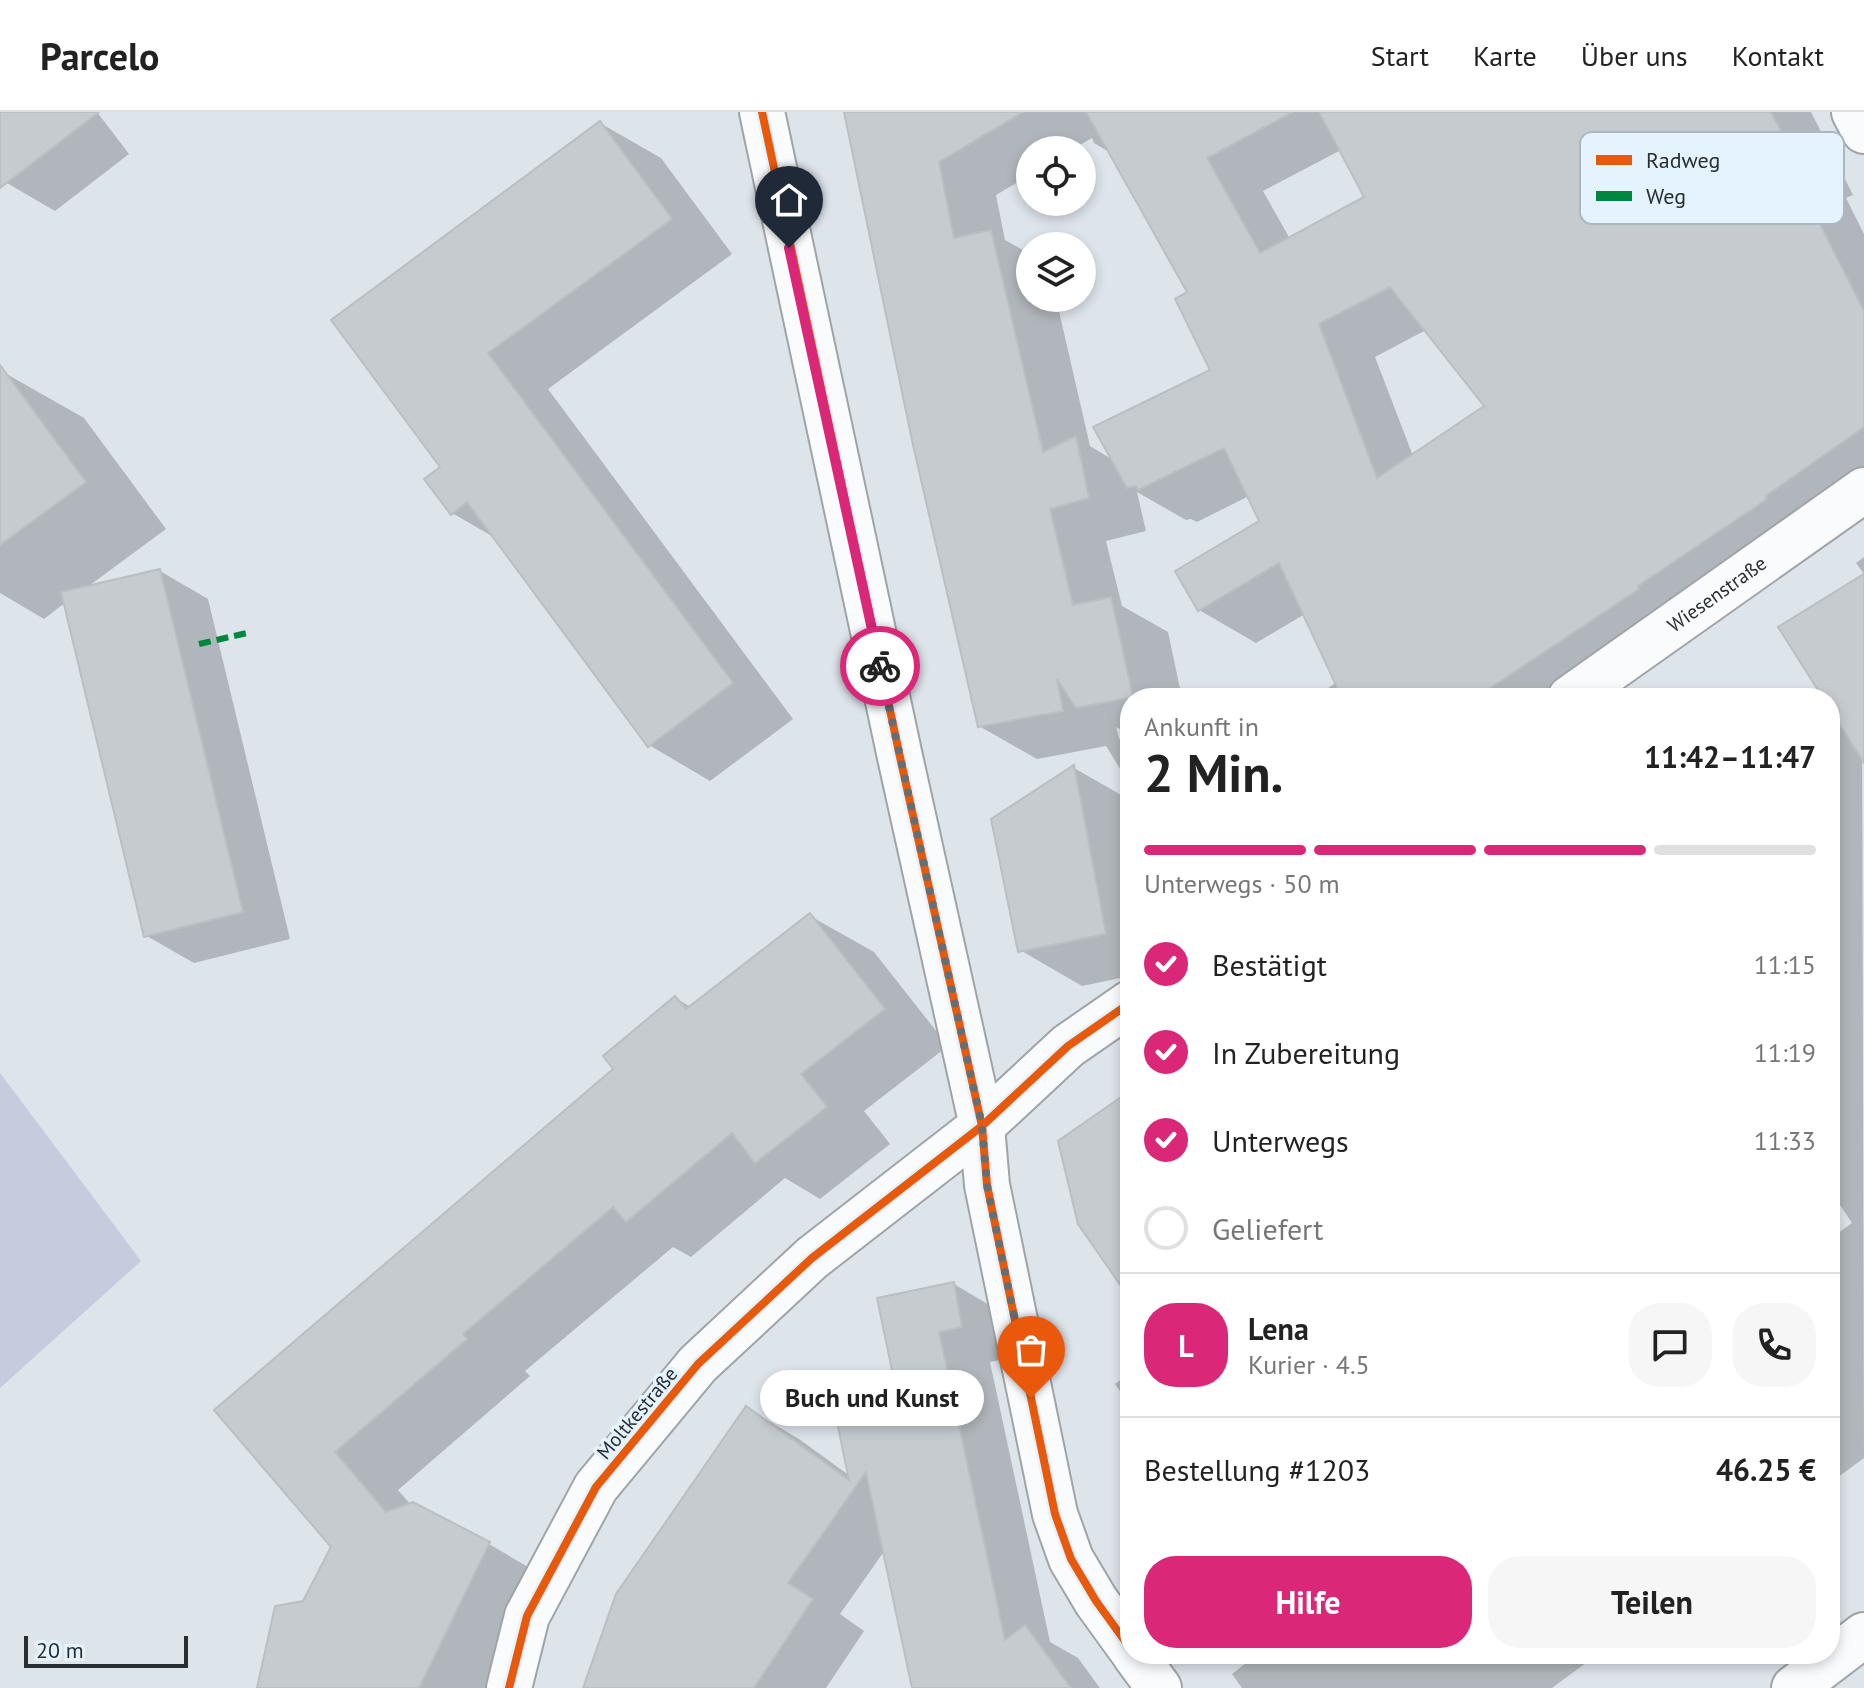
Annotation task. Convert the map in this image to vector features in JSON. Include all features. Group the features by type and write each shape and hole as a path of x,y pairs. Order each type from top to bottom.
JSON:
{"street":[{"path":"762,112 982,1126 987,1185 1055,1514 1071,1559 1120,1634"},
{"path":"1854,112 1864,131"},
{"name":"Wiesenstraße","path":"1584,688 1864,490"},
{"path":"982,1126 1068,1046 1120,1010"},
{"name":"Moltkestraße","path":"509,1688 527,1616 596,1487 698,1364 812,1258 982,1126"},
{"path":"1840,1653 1864,1635"},
{"path":"1141,1664 1159,1688"},
{"path":"1794,1688 1826,1664"}],"shaded area":[{"path":"0,1073 141,1261 0,1388"}],"building":[{"path":"0,112 99,112 0,188"},
{"path":"844,112 1023,112 939,162 954,238 991,230 1043,452 1076,436 1089,498 1050,509 1073,605 1111,597 1131,688 1120,688 1120,700 1076,708 1057,679 1063,711 978,727 913,445"},
{"path":"1086,112 1293,112 1207,158 1260,253 1364,197 1319,112 1771,112 1781,132 1580,132 1580,224 1820,224 1864,311 1864,427 1766,496 1767,499 1638,586 1639,589 1490,688 1337,688 1279,563 1198,611 1175,571 1259,521 1224,448 1138,490 1136,486 1127,488 1093,427 1210,370 1175,299 1187,292","holes":["1390,287 1484,406 1377,478 1319,324"]},
{"path":"600,121 672,219 488,353 733,683 648,747 467,502 451,515 424,479 440,467 331,320"},
{"path":"0,365 86,482 0,545"},
{"path":"160,569 243,912 144,937 61,592"},
{"path":"1864,574 1864,763 1840,725 1840,688 1817,688 1778,627"},
{"path":"1074,765 1106,934 1018,952 991,819"},
{"path":"810,913 885,1009 801,1074 827,1107 755,1163 732,1133 626,1222 613,1207 463,1334 467,1339 335,1452 386,1512 413,1502 490,1542 419,1688 257,1688 275,1606 303,1601 331,1547 214,1410 613,1069 603,1056 675,996 686,1009"},
{"path":"1120,1098 1120,1285 1078,1224 1058,1141"},
{"path":"954,1282 962,1327 939,1332 1005,1640 1025,1625 1071,1688 912,1688 866,1472 788,1583 813,1599 754,1688 583,1688 616,1594 746,1406 849,1480 830,1388 893,1375 877,1298"}],"marked path":[{"path":"199,644 247,633"}],"cycle path":[{"path":"762,112 982,1126 987,1185 1055,1514 1071,1559 1120,1634"},
{"path":"509,1688 527,1616 596,1487 698,1364 812,1258 982,1126 1068,1046 1120,1010"}],"way so far":[{"path":"880,666 982,1126 987,1185 1031,1398"}],"place":[{"name":"Buch und Kunst","path":"1031,1398"}],"route":[{"path":"789,248 880,666"}]}
